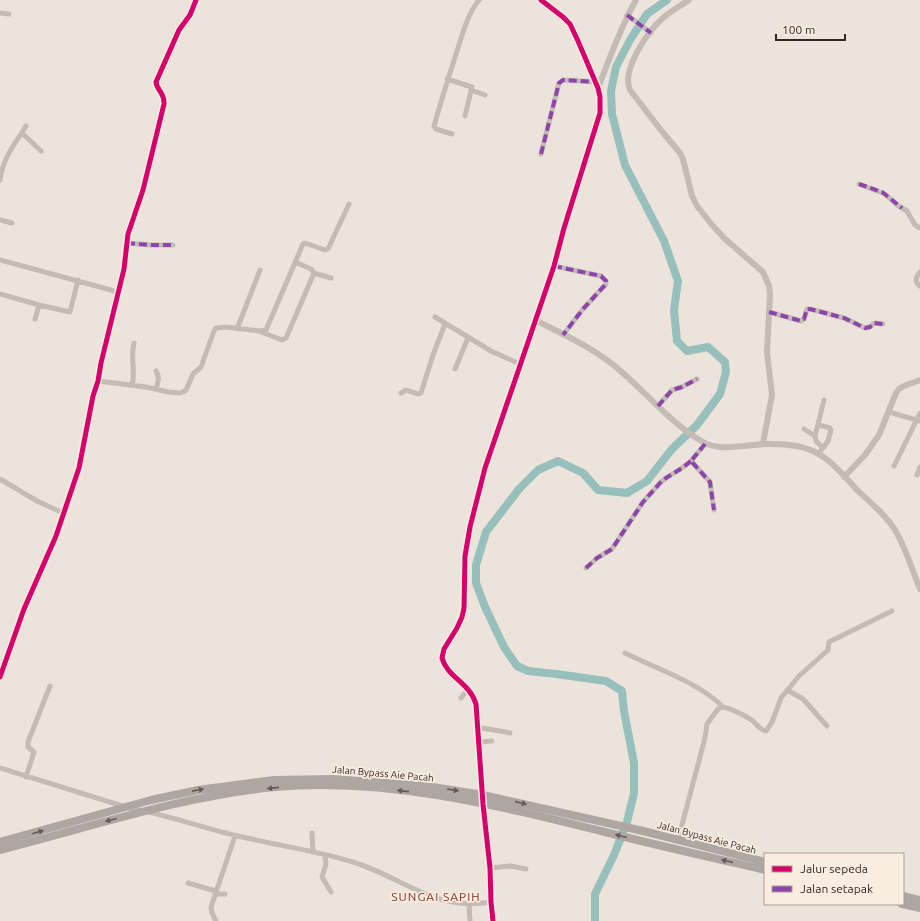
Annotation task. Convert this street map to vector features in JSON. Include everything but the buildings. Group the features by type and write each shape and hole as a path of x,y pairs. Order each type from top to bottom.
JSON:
{"highway":[{"name":"Jalan Bypass Aie Pacah","path":"161,803 198,790 242,783 274,780 309,778 358,780 426,786 483,795 602,821 764,862"},
{"name":"Jalan Bypass Aie Pacah","path":"161,803 276,787 311,786 371,788 427,794 483,804 764,870"},
{"path":"0,842 88,817 128,808 161,803"},
{"path":"0,850 145,810 161,803"},
{"path":"904,896 920,900"},
{"path":"904,904 920,908"}],"street":[{"path":"0,677 24,609 56,536 79,468 93,396 98,381 124,269 128,234 140,202 164,104 164,96 156,85 156,82 179,30 190,15 196,0"},
{"path":"452,134 436,130 434,127 447,80 468,19 479,0"},
{"path":"493,921 476,704 472,692 446,666 443,661 442,654 462,618 464,608 465,556 470,527 485,468 554,266 564,228 600,114 598,88 570,24 564,17 541,0"},
{"path":"598,88 627,15 636,0"},
{"path":"688,0 662,19 649,31 633,62 628,78 629,87 680,153 683,159 692,196 697,206 725,239 763,272 769,286 767,352 772,395 763,443"},
{"path":"0,13 9,14"},
{"path":"627,15 649,31"},
{"path":"447,80 471,86 472,90 486,95"},
{"path":"541,154 559,83 564,80 595,82"},
{"path":"465,116 472,90"},
{"path":"0,180 1,171 8,153 26,126"},
{"path":"22,133 41,151"},
{"path":"859,184 885,194 897,205 907,211 915,225 920,228"},
{"path":"260,332 266,330 303,244 305,243 325,250 328,249 349,204"},
{"path":"0,220 12,223"},
{"path":"127,243 173,245"},
{"path":"0,260 118,292"},
{"path":"295,262 311,269 314,273 331,278"},
{"path":"554,266 602,276 606,281 606,284 583,309 564,335"},
{"path":"237,328 260,270"},
{"path":"920,272 916,279 920,286"},
{"path":"98,381 174,392 185,391 193,374 202,368 214,331 221,327 260,332 286,340 314,273"},
{"path":"0,294 70,312 78,280"},
{"path":"35,319 39,305"},
{"path":"769,312 801,321 804,319 807,309 810,308 844,318 865,328 870,327 874,323 883,324"},
{"path":"435,317 491,351 520,364"},
{"path":"535,320 602,356 623,372 672,419 705,444 727,447 763,443 799,446 821,451"},
{"path":"401,392 406,390 418,394 421,393 445,324"},
{"path":"455,369 468,338"},
{"path":"132,385 134,373 132,360 134,344"},
{"path":"156,371 159,375 159,379 156,389"},
{"path":"658,406 672,390 682,387 697,379"},
{"path":"844,477 858,464 873,446 899,389 920,380"},
{"path":"824,400 815,436 821,451 830,463 888,520 895,530 920,589"},
{"path":"889,412 918,420"},
{"path":"894,466 918,420 920,413"},
{"path":"818,425 830,428 831,430 828,442 821,451"},
{"path":"804,429 815,436"},
{"path":"586,568 597,558 612,549 643,502 660,483 691,461 705,444"},
{"path":"691,461 710,482 714,510"},
{"path":"916,474 920,467"},
{"path":"0,479 37,502 64,513"},
{"path":"625,654 698,688 723,707 744,716 762,730 766,731 770,727 779,702 787,690 826,652 829,642 892,611"},
{"path":"26,776 34,752 28,747 28,742 50,686"},
{"path":"461,698 468,689"},
{"path":"787,690 807,702 827,726"},
{"path":"678,840 705,738 706,727 718,709 723,707"},
{"path":"478,727 496,732 500,730 510,733"},
{"path":"479,742 492,741"},
{"path":"0,768 128,808 145,810 235,836 313,852 364,866 439,900 469,904 491,902"},
{"path":"312,833 313,852"},
{"path":"216,921 211,907 235,836"},
{"path":"325,855 326,864 322,877 332,892"},
{"path":"490,868 511,866 526,869"},
{"path":"188,883 216,893 225,894"},
{"path":"469,904 470,921"}],"waterway":[{"path":"595,921 595,894 614,855 627,822 634,793 634,763 624,711 622,691 606,681 528,671 517,666 504,647 485,607 476,583 476,565 486,532 519,489 538,470 558,461 583,473 598,490 627,493 647,481 672,449 697,425 720,394 726,372 725,362 708,347 687,351 677,341 674,310 678,281 664,241 625,165 612,114 611,91 616,67 630,40 647,14 667,0"}],"marked path":[{"path":"627,15 651,33"},
{"path":"541,154 559,83 563,80 595,82"},
{"path":"859,184 882,192 902,208"},
{"path":"127,243 173,245"},
{"path":"554,266 601,276 606,281 606,284 583,309 563,335"},
{"path":"769,312 801,321 804,319 807,309 810,309 844,318 865,328 870,327 874,323 883,324"},
{"path":"658,406 672,390 682,387 697,379"},
{"path":"705,444 691,461 710,482 714,510"},
{"path":"586,568 597,558 612,549 643,502 660,483 691,461"}],"cycle path":[{"path":"0,677 24,609 56,536 79,468 93,396 98,381 124,269 128,234 143,190 164,104 163,97 156,82 179,30 190,15 196,0"},
{"path":"493,921 476,704 469,691 453,675 445,665 442,658 444,649 462,617 464,608 465,556 470,527 485,468 554,266 564,228 600,113 600,97 598,88 570,24 541,0"}],"district":[{"name":"SUNGAI SAPIH","path":"436,897"}]}
